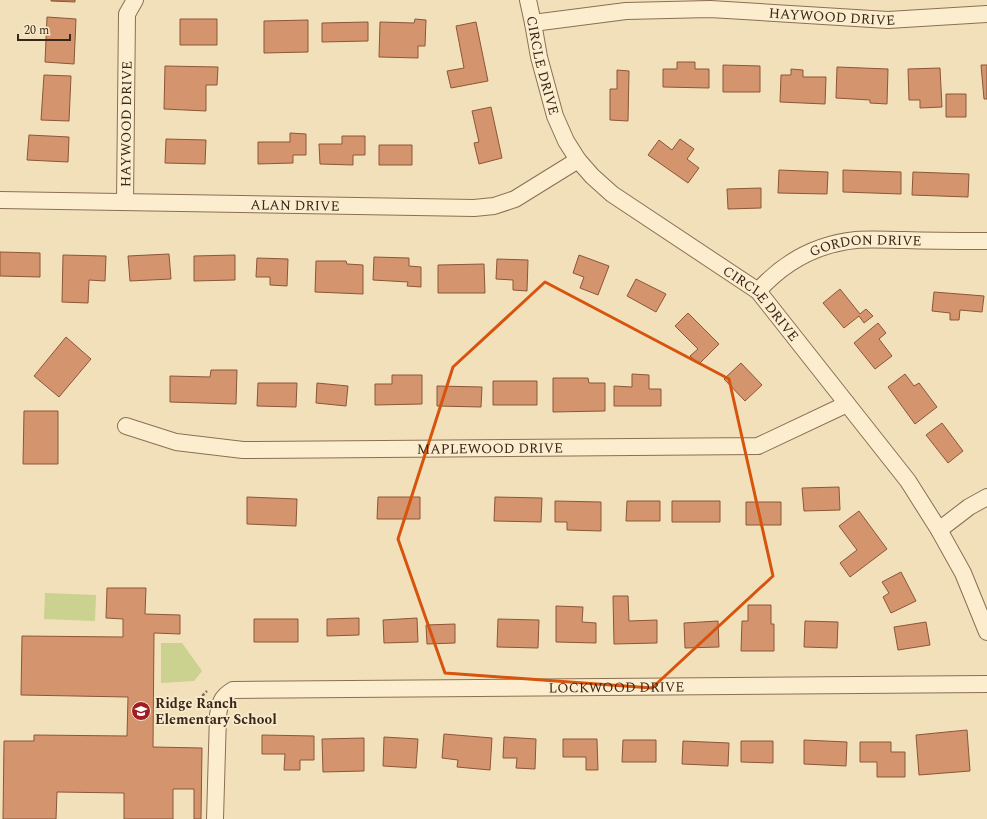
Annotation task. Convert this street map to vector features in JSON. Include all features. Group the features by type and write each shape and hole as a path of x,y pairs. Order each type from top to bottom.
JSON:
{"street":[{"name":"HAYWOOD DRIVE","path":"125,202 127,14 136,0"},
{"name":"CIRCLE DRIVE","path":"528,0 534,23 539,57 555,116 566,141 578,160 592,176 612,194 758,291 908,481 939,530 963,573 987,632"},
{"name":"HAYWOOD DRIVE","path":"534,23 626,11 710,9 888,20 987,14"},
{"name":"ALAN DRIVE","path":"0,200 474,208 494,206 515,199 578,160"},
{"name":"GORDON DRIVE","path":"758,291 787,264 809,252 832,244 856,240 987,241"},
{"name":"MAPLEWOOD DRIVE","path":"126,426 176,442 243,450 758,446 847,404"},
{"path":"939,530 969,507 987,497"},
{"name":"LOCKWOOD DRIVE","path":"215,819 218,715 220,702 226,694 233,690 987,684"}],"highlighted area":[{"path":"545,282 729,379 773,576 652,688 445,673 398,539 453,367"}],"green space":[{"path":"45,593 96,595 95,621 44,619"},
{"path":"161,643 182,643 202,671 194,681 161,683"}],"building":[{"path":"75,0 75,2 51,1"},
{"path":"47,17 76,19 74,64 45,62"},
{"path":"180,19 217,19 217,45 180,45"},
{"path":"415,19 426,20 425,46 418,46 418,58 379,57 380,22 414,23"},
{"path":"308,20 308,52 264,53 264,21"},
{"path":"368,22 368,41 322,42 322,23"},
{"path":"476,22 488,81 451,88 447,71 464,68 456,26"},
{"path":"677,62 695,62 695,69 709,69 709,88 663,87 663,69 677,69"},
{"path":"723,65 760,66 760,92 723,92"},
{"path":"981,65 987,65 987,99 984,99"},
{"path":"165,66 218,67 217,85 206,85 206,111 164,109"},
{"path":"837,67 888,69 887,104 870,103 870,100 836,98"},
{"path":"940,68 942,107 920,108 920,100 909,100 908,69"},
{"path":"791,69 803,70 803,77 826,77 825,104 780,102 781,75 791,75"},
{"path":"617,70 629,71 628,121 610,120 610,89 617,89"},
{"path":"44,75 71,76 69,121 41,120"},
{"path":"946,94 966,94 966,117 946,117"},
{"path":"491,107 502,158 479,164 474,143 479,142 472,111"},
{"path":"290,133 306,134 306,155 293,155 293,163 258,164 258,142 290,142"},
{"path":"29,135 69,137 68,162 27,160"},
{"path":"342,136 365,136 365,155 353,155 353,165 320,164 319,144 342,144"},
{"path":"166,139 206,140 205,164 165,163"},
{"path":"680,139 694,149 687,159 699,168 688,183 648,155 659,140 672,150"},
{"path":"379,145 412,145 412,165 379,165"},
{"path":"779,170 828,172 827,194 778,193"},
{"path":"843,170 901,172 901,194 843,192"},
{"path":"913,172 969,174 968,197 912,195"},
{"path":"761,188 761,208 728,209 727,189"},
{"path":"0,252 40,253 40,277 0,276"},
{"path":"169,254 171,279 130,281 128,256"},
{"path":"63,255 106,256 105,281 89,280 88,303 62,302"},
{"path":"235,255 235,280 194,281 194,256"},
{"path":"579,255 609,266 598,295 580,288 584,277 573,273"},
{"path":"374,257 409,258 409,266 421,267 421,287 407,286 408,282 373,280"},
{"path":"257,258 288,259 287,286 270,285 270,277 256,277"},
{"path":"497,259 528,260 527,291 513,290 513,280 496,279"},
{"path":"316,261 346,261 347,264 363,265 363,294 315,292"},
{"path":"484,264 485,293 438,293 438,265"},
{"path":"636,279 666,294 656,312 627,296"},
{"path":"840,289 860,314 866,309 873,316 864,323 859,316 844,328 823,303"},
{"path":"934,292 984,296 982,312 960,310 959,320 950,320 950,313 932,311"},
{"path":"688,313 719,344 699,364 690,356 698,349 675,326"},
{"path":"878,323 886,333 879,339 892,356 875,369 854,343"},
{"path":"66,337 91,359 59,397 34,376"},
{"path":"741,363 762,385 745,401 724,379"},
{"path":"211,370 237,370 236,404 170,402 170,376 210,377"},
{"path":"632,374 649,375 649,389 661,389 661,406 614,406 614,386 632,387"},
{"path":"905,374 914,386 919,383 937,407 915,424 888,387"},
{"path":"392,375 422,375 422,404 375,405 375,384 392,384"},
{"path":"553,378 588,378 589,383 605,383 605,411 553,412"},
{"path":"493,381 537,381 537,405 493,405"},
{"path":"258,383 297,383 296,407 257,406"},
{"path":"317,383 348,386 346,406 316,403"},
{"path":"437,386 482,387 481,407 437,406"},
{"path":"24,411 58,411 58,464 23,464"},
{"path":"942,423 963,451 948,463 926,435"},
{"path":"839,487 840,510 804,511 802,488"},
{"path":"247,497 297,499 296,526 247,524"},
{"path":"378,497 420,497 420,519 377,519"},
{"path":"495,497 542,498 541,522 494,521"},
{"path":"555,501 601,502 601,531 567,530 567,522 555,522"},
{"path":"627,501 660,501 660,521 626,521"},
{"path":"672,501 720,501 720,522 672,522"},
{"path":"746,502 781,502 781,525 746,525"},
{"path":"859,511 887,549 850,577 840,563 857,550 839,526"},
{"path":"901,572 916,601 891,613 883,597 889,593 882,582"},
{"path":"107,588 146,588 145,614 180,615 180,634 154,633 153,747 202,748 201,819 194,819 194,789 173,789 173,819 124,819 124,793 57,792 56,819 3,819 4,741 34,741 34,735 127,736 128,697 21,695 22,636 123,637 123,619 106,618"},
{"path":"613,596 628,596 629,621 657,620 657,643 614,644"},
{"path":"748,605 771,605 771,624 774,624 774,651 741,651 742,621 748,621"},
{"path":"556,606 583,607 582,622 596,623 596,643 556,642"},
{"path":"359,618 359,635 327,636 327,619"},
{"path":"417,618 418,642 384,643 383,620"},
{"path":"254,619 298,619 298,642 254,642"},
{"path":"498,619 539,620 538,648 497,647"},
{"path":"718,621 719,647 685,648 684,623"},
{"path":"805,621 838,622 837,648 804,647"},
{"path":"926,622 930,645 898,650 894,627"},
{"path":"455,624 455,643 427,644 426,625"},
{"path":"967,730 970,771 919,775 916,735"},
{"path":"444,734 492,738 490,770 457,767 458,760 442,758"},
{"path":"262,735 314,736 314,760 300,760 300,770 284,770 285,754 262,754"},
{"path":"384,737 418,739 416,768 383,766"},
{"path":"504,737 536,739 535,769 516,768 517,758 503,758"},
{"path":"364,738 364,771 323,772 322,739"},
{"path":"563,739 597,739 598,770 586,770 586,757 563,757"},
{"path":"623,740 656,740 656,762 622,762"},
{"path":"804,740 847,742 846,766 804,764"},
{"path":"683,741 729,743 728,766 682,764"},
{"path":"741,741 773,741 773,763 741,762"},
{"path":"860,742 891,742 891,752 905,752 905,777 877,777 877,762 860,762"}],"place":[{"name":"Ridge Ranch Elementary School","path":"141,711"}]}
